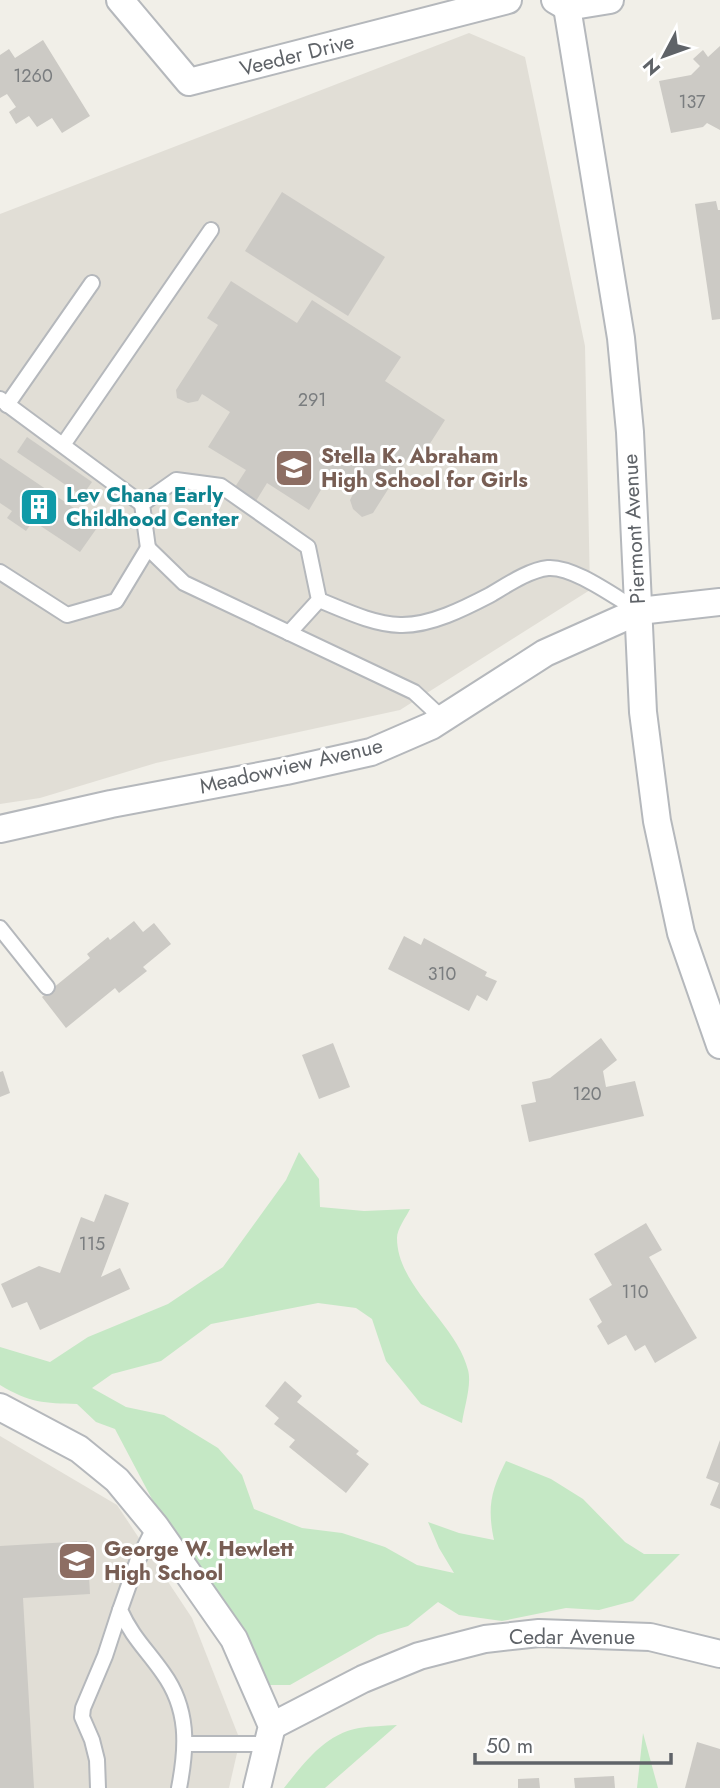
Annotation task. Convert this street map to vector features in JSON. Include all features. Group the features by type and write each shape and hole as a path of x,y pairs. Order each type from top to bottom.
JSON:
{"street":[{"name":"Veeder Drive","path":"120,0 188,82 508,0"},
{"path":"561,4 610,0"},
{"name":"Piermont Avenue","path":"561,4 621,338 630,432 643,712 657,821 681,933 720,1045"},
{"name":"Meadowview Avenue","path":"0,829 371,752 431,726 545,653 639,611 720,602"},
{"path":"0,1406 79,1449 117,1480 155,1526 233,1639 270,1735 257,1788"},
{"name":"Cedar Avenue","path":"270,1735 363,1679 419,1656 485,1639 539,1633 650,1637 720,1654"}],"lane":[{"path":"62,445 211,230"},
{"path":"92,283 4,402 142,504 148,548 184,583 414,692 442,718"},
{"path":"142,504 176,480 221,486 308,547 319,600"},
{"path":"0,572 67,615 116,601 148,548"},
{"path":"319,600 371,619 401,625 433,620 485,598 525,576 548,568 568,570 639,611"},
{"path":"289,633 319,600"},
{"path":"0,928 47,987"},
{"path":"98,1788 97,1760 82,1717 83,1707 105,1656 137,1562 155,1526"},
{"path":"120,1611 130,1632 165,1674 178,1700 186,1731 179,1788"},
{"path":"185,1744 270,1735"}],"shaded area":[{"name":"Stella K. Abraham High School for Girls","path":"469,33 525,57 585,346 590,590 400,710 156,763 40,798 0,804 0,214"},
{"name":"George W. Hewlett High School","path":"0,1436 117,1505 192,1618 240,1740 229,1788 0,1788"}],"green space":[{"path":"299,1152 319,1179 320,1207 364,1211 410,1209 397,1234 400,1256 417,1289 462,1353 469,1382 462,1423 421,1404 386,1361 372,1319 356,1308 318,1303 211,1324 161,1361 112,1374 92,1388 126,1407 164,1415 218,1448 242,1475 254,1509 302,1528 342,1533 385,1547 417,1565 454,1573 428,1522 459,1533 494,1540 492,1499 506,1461 551,1479 583,1499 625,1542 644,1554 680,1554 633,1601 599,1610 566,1608 502,1621 459,1615 438,1602 408,1626 378,1635 290,1685 269,1685 231,1661 197,1565 153,1501 115,1429 96,1422 77,1404 37,1401 0,1385 0,1347 50,1362 88,1337 168,1304 223,1267 286,1180"},
{"path":"397,1725 325,1788 284,1788 316,1751 336,1736 359,1728"},
{"path":"643,1733 658,1788 637,1788"}],"building":[{"path":"43,40 90,116 62,133 52,118 37,127 29,116 16,124 9,112 16,107 7,94 0,98 0,55 9,49 15,58"},
{"path":"720,46 720,130 707,123 703,127 671,133 659,81 691,75 700,66 693,59 703,50 708,57"},
{"path":"282,192 385,257 348,316 245,251"},
{"path":"716,201 720,210 720,319 712,320 695,204"},
{"path":"231,281 297,323 312,300 401,357 385,381 445,420 422,456 413,450 373,513 362,517 353,509 350,500 353,494 328,478 309,510 267,483 256,501 235,487 246,470 208,447 230,412 202,394 198,401 188,403 177,398 176,390 218,325 207,318"},
{"path":"27,437 92,482 82,496 17,452"},
{"name":"Lev Chana Early Childhood Center","path":"0,458 99,525 80,552 33,521 26,531 7,518 12,511 0,503"},
{"path":"134,921 143,932 154,923 171,944 143,967 147,971 119,993 115,988 66,1028 42,997 90,958 87,954"},
{"path":"404,936 421,945 424,938 487,972 485,976 497,981 487,1001 477,995 469,1011 388,969"},
{"path":"601,1038 617,1060 603,1071 606,1087 635,1081 644,1116 529,1142 521,1105 536,1102 532,1082 550,1078"},
{"path":"333,1043 350,1087 319,1099 302,1055"},
{"path":"3,1071 10,1093 0,1097 0,1072"},
{"path":"105,1194 129,1203 101,1277 120,1268 130,1289 40,1330 27,1302 12,1308 1,1284 39,1266 60,1273 81,1217 94,1222"},
{"path":"646,1223 662,1250 649,1257 697,1338 655,1363 645,1345 635,1351 626,1335 608,1345 597,1326 602,1322 589,1299 612,1285 594,1254"},
{"path":"285,1381 302,1396 297,1402 359,1451 356,1454 369,1464 346,1493 289,1447 295,1440 274,1424 279,1418 265,1406"},
{"path":"720,1440 720,1509 710,1505 719,1483 706,1478"},
{"path":"87,1541 90,1594 23,1598 34,1788 0,1788 0,1546"},
{"path":"697,1742 720,1749 720,1788 685,1788"},
{"path":"614,1776 615,1788 575,1788 574,1778"},
{"path":"539,1778 540,1788 518,1788 518,1779"}],"place":[{"name":"Stella K. Abraham High School for Girls","path":"294,468"},
{"name":"Lev Chana Early Childhood Center","path":"39,507"},
{"name":"George W. Hewlett High School","path":"77,1561"}]}
